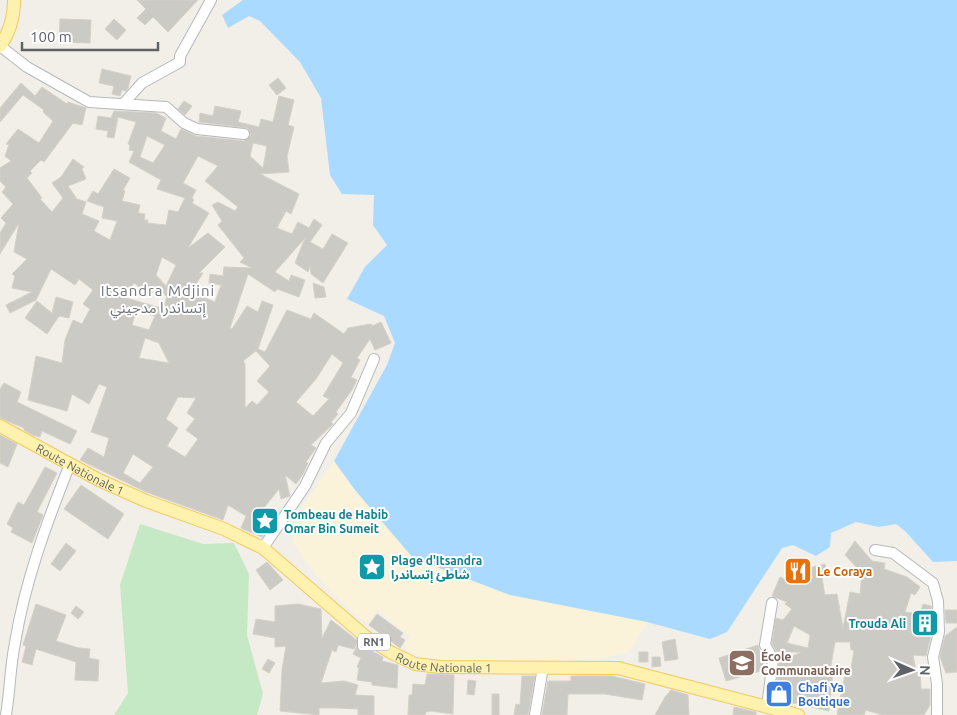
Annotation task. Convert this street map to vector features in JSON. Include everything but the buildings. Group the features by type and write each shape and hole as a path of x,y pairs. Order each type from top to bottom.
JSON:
{"main road":[{"path":"0,46 12,24 14,0"},
{"name":"Route Nationale 1","path":"0,426 122,491 224,529 263,548 366,637 392,654 415,664 440,667 618,668 798,715"}],"street":[{"path":"123,104 142,83 180,62 180,56 211,0"},
{"path":"0,46 27,67 89,102 166,107 184,123 196,129 244,134"},
{"path":"263,548 305,486 326,443 351,413 374,359"},
{"path":"6,715 14,644 30,576 46,523 70,464"},
{"path":"875,550 893,554 933,583 938,601 938,632 932,657 937,684 937,715"},
{"path":"767,707 773,660 765,645 772,603"},
{"path":"535,715 543,667"}],"green space":[{"path":"140,524 203,544 234,543 249,574 247,635 263,694 257,715 114,715 128,693 120,585"}],"sand":[{"name":"Plage d'Itsandra شاطئ إتساندرا","path":"334,461 355,490 510,595 647,622 630,651 601,659 445,663 420,659 403,647 410,636 377,610 367,624 346,606 326,586 292,541 300,510"}],"water":[{"path":"243,0 957,0 957,561 933,562 906,532 896,524 879,527 856,522 831,533 830,547 816,556 793,545 782,548 727,632 710,639 647,622 510,595 413,558 355,490 334,461 387,365 395,343 384,316 347,299 365,267 387,245 373,225 374,195 342,194 330,175 321,98 300,62 260,21 249,16 228,28 222,15"}],"place":[{"name":"Tombeau de Habib Omar Bin Sumeit","path":"265,521"},
{"name":"Plage d'Itsandra شاطئ إتساندرا","path":"372,567"},
{"name":"Le Coraya","path":"798,571"},
{"name":"Trouda Ali","path":"925,623"},
{"name":"École Communautaire","path":"742,663"},
{"name":"Chafi Ya Boutique","path":"779,694"}],"district":[{"name":"Itsandra Mdjini إتساندرا مدجيني","path":"158,298"}]}
